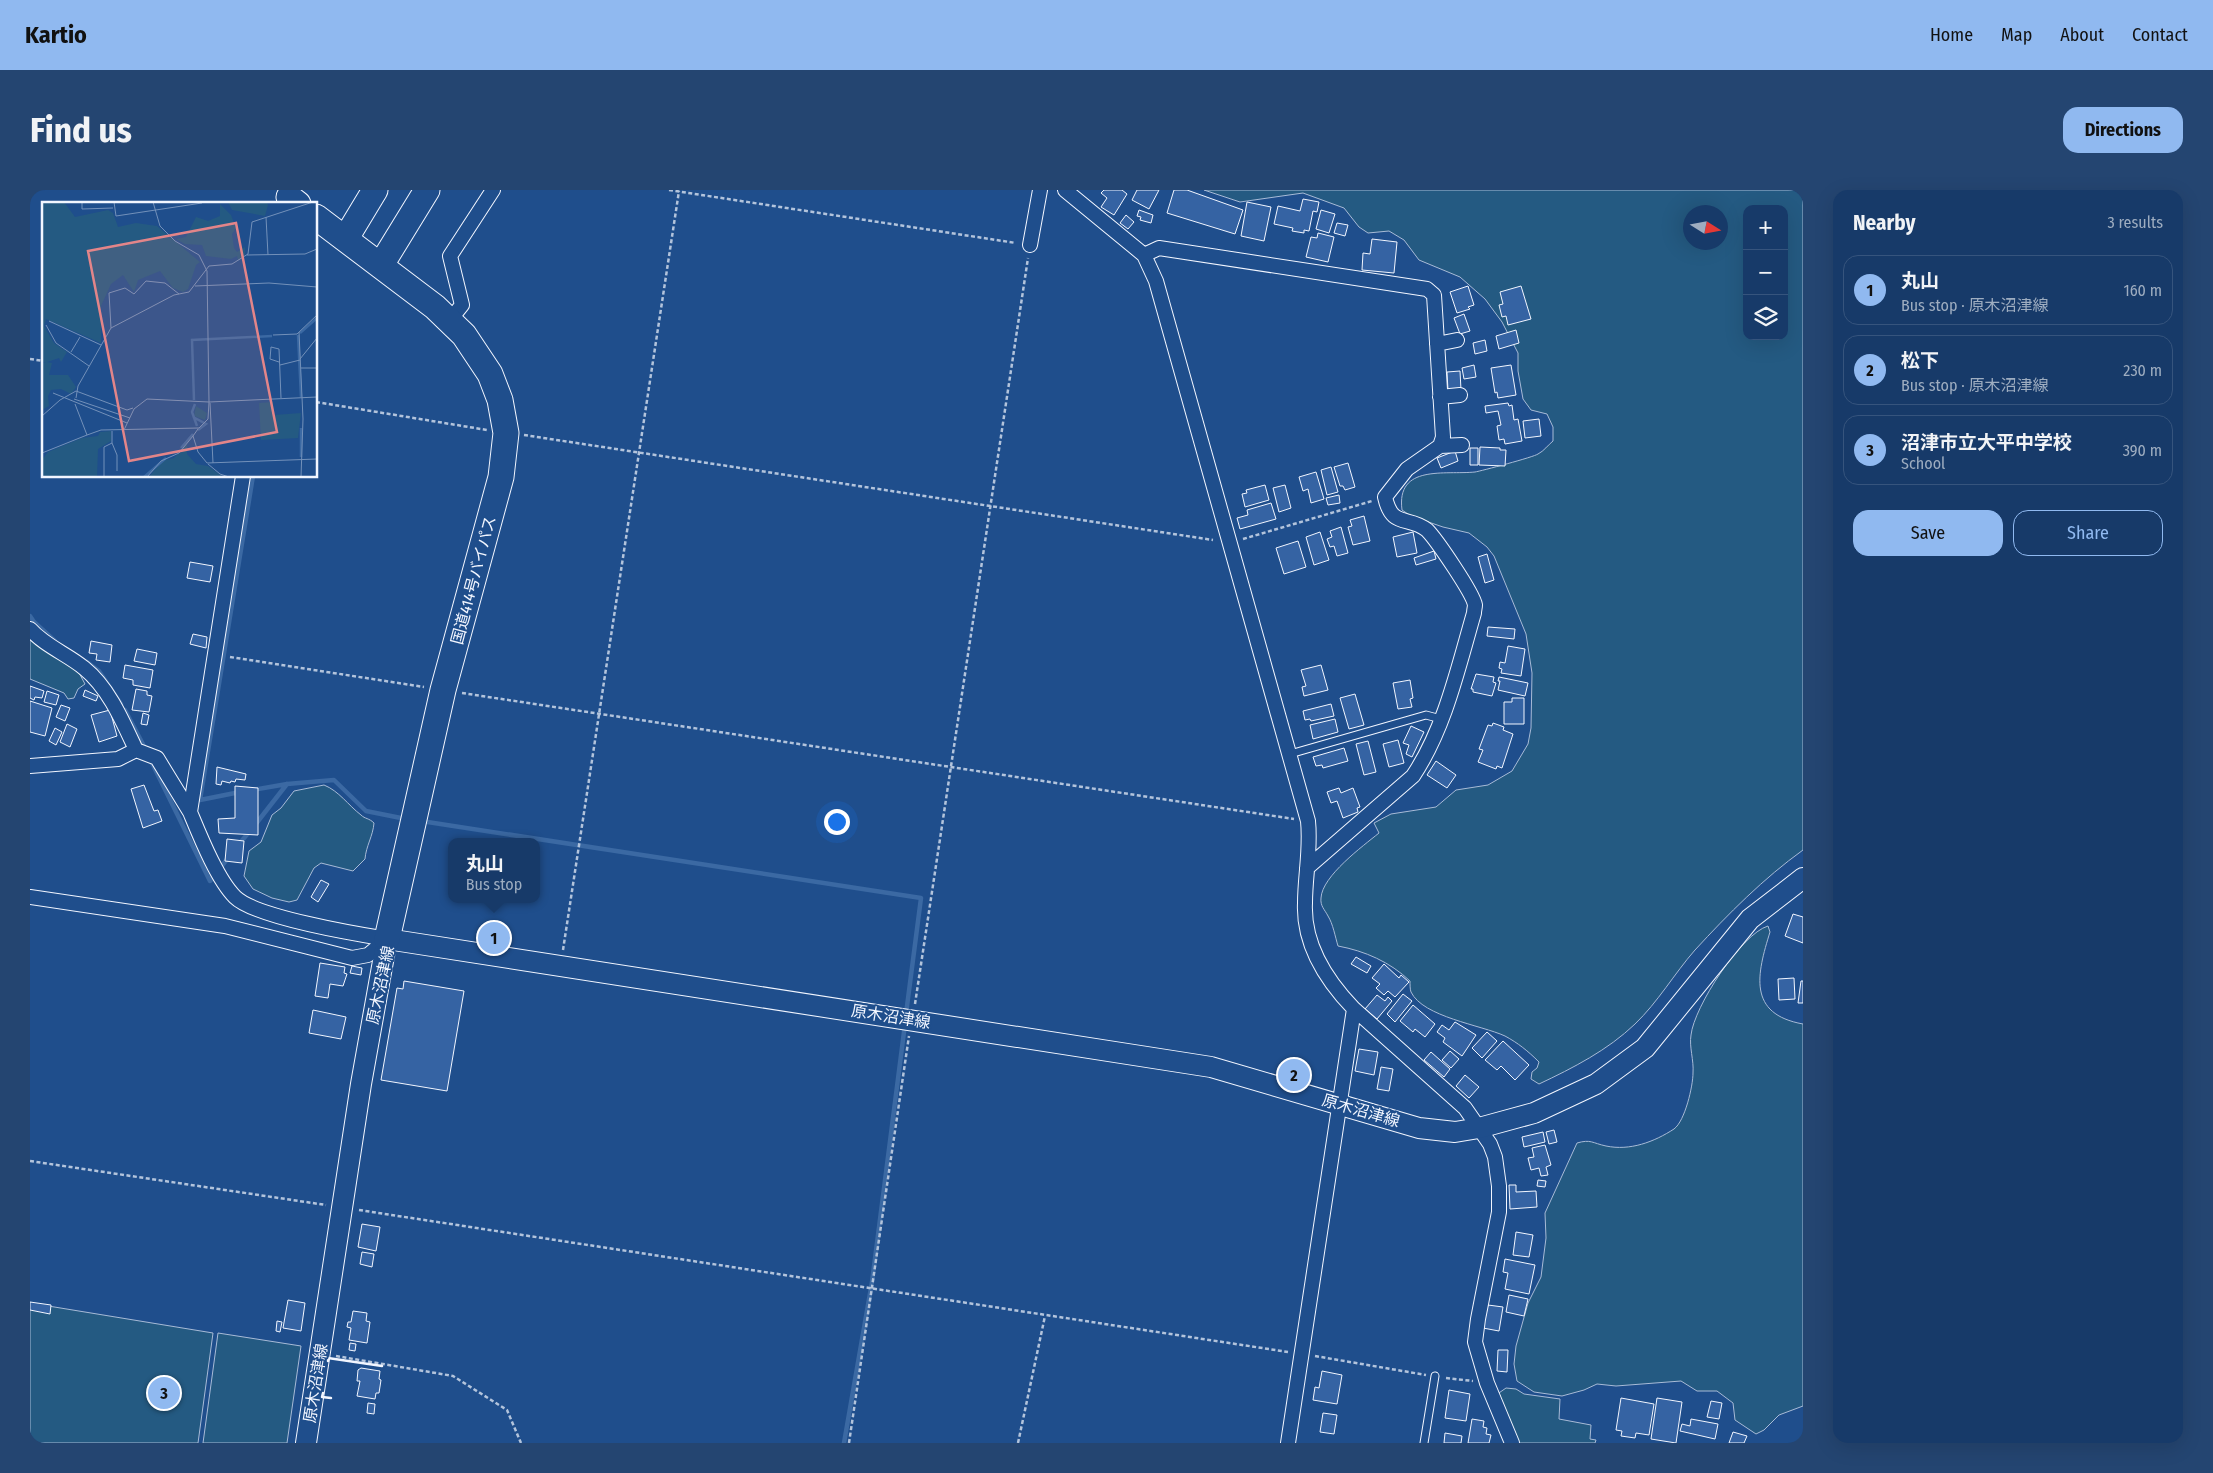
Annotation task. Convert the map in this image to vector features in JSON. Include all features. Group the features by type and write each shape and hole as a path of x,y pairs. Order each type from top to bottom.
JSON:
{"highway":[{"path":"346,238 375,190"},
{"path":"381,265 427,190"},
{"name":"国道414号バイパス","path":"318,218 346,238 450,320 478,353 490,374 500,400 506,433 501,477 443,690 386,939"}],"main road":[{"name":"原木沼津線","path":"306,1443 361,1084 386,939 1211,1067 1419,1128 1455,1132 1479,1128 1534,1113 1596,1084 1645,1048 1750,919 1803,878"}],"street":[{"path":"450,320 462,305 450,256 494,190"},
{"path":"1030,245 1040,190"},
{"path":"1065,190 1144,255 1156,282 1308,821 1310,839 1305,922 1312,946 1323,971 1337,992 1354,1009 1465,1108 1490,1144 1495,1157 1499,1186 1499,1212 1475,1342 1487,1383 1512,1443"},
{"path":"1144,255 1160,248 1427,289 1434,295 1443,437 1440,446"},
{"path":"1437,344 1457,340"},
{"path":"1440,397 1460,395"},
{"path":"1307,868 1413,776 1421,764 1446,707 1475,604 1430,534 1424,528 1393,516 1388,508 1385,497 1407,469 1440,446 1462,445"},
{"path":"190,812 243,478"},
{"path":"30,629 38,638 85,669 109,698 139,752"},
{"path":"30,766 118,759 139,752 156,757 190,812 228,888 237,898 247,905 268,913 350,933 386,939"},
{"path":"30,897 225,926 352,958 368,955 386,939"},
{"path":"1288,1443 1338,1104 1354,1009"}],"lane":[{"path":"1290,754 1426,715 1441,719"},
{"path":"1424,1443 1435,1376"}],"path":[{"path":"668,190 1030,245 848,1443"},
{"path":"561,966 679,191"},
{"path":"318,402 506,433 1231,543 1385,497"},
{"path":"216,655 1308,821"},
{"path":"30,1161 1487,1383"},
{"path":"1018,1443 1045,1316"},
{"path":"319,1354 453,1376 507,1410 521,1443"}],"shaded area":[{"path":"1204,190 1803,190 1803,850 1760,884 1720,923 1687,959 1651,1007 1625,1033 1590,1058 1539,1084 1531,1079 1532,1072 1537,1068 1539,1062 1519,1044 1495,1032 1427,1008 1411,992 1410,981 1394,968 1367,954 1338,946 1331,923 1322,906 1321,898 1328,880 1344,862 1379,833 1374,823 1391,814 1436,807 1456,790 1488,785 1512,771 1528,744 1531,728 1532,673 1526,634 1494,556 1487,547 1469,533 1443,527 1411,516 1402,510 1402,495 1407,485 1425,475 1475,472 1538,454 1553,441 1553,427 1547,414 1531,410 1523,399 1518,371 1518,353 1502,322 1485,299 1460,277 1419,260 1404,240 1389,231 1368,233 1359,227 1344,208 1303,193 1240,202"},
{"path":"30,638 78,671 85,684 78,689 74,698 68,699 64,693 30,679"},
{"path":"324,785 339,794 356,811 374,823 365,859 353,871 321,863 314,868 297,900 289,902 272,898 253,889 244,876 249,851 261,842 272,815 281,808 294,791"},
{"path":"1768,926 1770,932 1760,977 1761,990 1765,1002 1772,1011 1785,1019 1803,1024 1803,1406 1779,1415 1764,1430 1756,1434 1735,1420 1733,1403 1717,1391 1697,1391 1681,1381 1616,1386 1597,1384 1562,1396 1534,1392 1517,1381 1514,1364 1516,1346 1528,1303 1541,1277 1546,1238 1545,1213 1577,1143 1589,1141 1606,1146 1633,1146 1658,1138 1678,1125 1688,1103 1692,1086 1691,1035 1700,1007 1720,973 1745,942"},
{"path":"30,1303 213,1333 198,1443 30,1443"},
{"path":"218,1333 301,1346 287,1443 203,1443"},
{"path":"1506,1388 1516,1389 1524,1394 1560,1399 1559,1419 1591,1425 1590,1439 1596,1440 1595,1443 1517,1443 1496,1395"}],"building":[{"path":"1104,190 1122,190 1127,194 1114,215 1101,207 1107,198 1101,193"},
{"path":"1137,190 1159,190 1149,209 1132,200"},
{"path":"1174,190 1187,190 1243,210 1235,234 1167,213"},
{"path":"1303,199 1319,202 1317,212 1313,211 1309,231 1304,230 1304,233 1292,231 1293,228 1274,224 1278,206 1300,211"},
{"path":"1247,202 1271,207 1264,241 1241,236"},
{"path":"1139,210 1153,215 1151,223 1140,220 1141,217 1137,216"},
{"path":"1321,210 1335,214 1329,233 1316,229"},
{"path":"1126,215 1134,222 1128,229 1120,223"},
{"path":"1337,223 1348,225 1345,236 1334,233"},
{"path":"1318,233 1334,237 1328,262 1306,257 1311,237 1317,238"},
{"path":"1372,239 1397,242 1394,273 1362,270 1363,253 1370,254"},
{"path":"1468,286 1474,305 1468,307 1470,309 1457,313 1450,292"},
{"path":"1521,286 1531,319 1508,325 1506,316 1502,317 1499,305 1503,304 1500,292"},
{"path":"1464,314 1470,331 1460,334 1454,318"},
{"path":"1516,330 1519,343 1499,349 1496,336"},
{"path":"1485,340 1487,351 1475,354 1473,343"},
{"path":"1474,365 1476,377 1464,379 1462,368"},
{"path":"1511,365 1516,395 1498,398 1497,392 1495,393 1491,368"},
{"path":"1460,371 1461,390 1448,391 1447,372"},
{"path":"1508,403 1509,406 1512,405 1514,420 1518,419 1522,441 1505,444 1504,439 1499,440 1497,426 1501,425 1498,411 1486,413 1485,406"},
{"path":"1539,419 1541,436 1525,438 1523,421"},
{"path":"1480,447 1506,450 1505,466 1479,465"},
{"path":"1470,448 1478,448 1478,465 1470,465"},
{"path":"1455,451 1458,461 1441,468 1437,458"},
{"path":"1348,463 1355,487 1345,490 1343,486 1340,486 1334,467"},
{"path":"1331,467 1338,492 1327,495 1321,470"},
{"path":"1316,472 1324,499 1311,503 1308,489 1303,491 1299,477"},
{"path":"1265,485 1269,500 1245,507 1242,494 1247,493 1246,490"},
{"path":"1285,485 1291,508 1279,512 1273,488"},
{"path":"1339,495 1340,503 1328,505 1326,498"},
{"path":"1271,503 1276,519 1240,529 1237,518 1248,515 1247,510"},
{"path":"1364,516 1370,541 1353,545 1348,527 1352,526 1350,520"},
{"path":"1341,527 1348,553 1337,556 1334,546 1330,547 1327,539 1332,537 1330,531"},
{"path":"1320,532 1329,560 1314,565 1306,537"},
{"path":"1413,532 1417,553 1397,557 1393,537"},
{"path":"1298,541 1306,567 1284,574 1276,548"},
{"path":"1434,551 1436,559 1416,565 1414,558"},
{"path":"1487,554 1494,580 1485,583 1478,557"},
{"path":"190,562 213,566 210,582 187,578"},
{"path":"1488,627 1515,629 1514,639 1487,636"},
{"path":"193,634 207,637 206,648 190,644"},
{"path":"91,641 112,645 110,662 96,660 97,654 89,653"},
{"path":"1508,646 1525,649 1521,676 1501,673 1502,669 1499,668 1500,662 1505,663"},
{"path":"137,649 157,653 155,665 134,661"},
{"path":"125,665 153,670 150,688 133,685 133,680 123,678"},
{"path":"1321,665 1328,690 1304,696 1302,687 1306,686 1301,670"},
{"path":"1476,674 1494,677 1493,682 1496,683 1492,696 1473,692 1473,689 1471,689"},
{"path":"1499,677 1528,683 1525,696 1498,690"},
{"path":"1410,680 1413,698 1410,699 1412,707 1398,709 1393,683"},
{"path":"30,686 44,691 42,698 35,697 34,700 30,698"},
{"path":"136,689 147,691 147,695 152,696 149,712 132,710"},
{"path":"85,690 98,696 96,701 83,696"},
{"path":"47,691 59,695 56,705 44,702"},
{"path":"1355,694 1364,725 1349,729 1340,698"},
{"path":"1512,698 1524,698 1524,724 1504,724 1504,702 1512,702"},
{"path":"30,701 52,708 45,736 30,732"},
{"path":"1331,704 1334,716 1311,721 1310,719 1305,720 1303,711"},
{"path":"61,705 70,708 65,721 56,717"},
{"path":"110,710 117,736 99,742 91,715"},
{"path":"143,713 149,715 147,725 141,724"},
{"path":"1335,719 1338,732 1313,739 1310,725"},
{"path":"1493,723 1504,727 1503,730 1513,734 1502,768 1497,766 1496,769 1478,762 1483,750 1479,749 1488,725 1492,726"},
{"path":"67,724 77,729 70,747 60,742"},
{"path":"1411,726 1424,732 1412,757 1406,754 1409,745 1403,743"},
{"path":"55,728 62,732 56,745 49,741"},
{"path":"1398,740 1404,763 1389,767 1383,744"},
{"path":"1368,741 1376,772 1364,775 1356,744"},
{"path":"1344,748 1348,761 1323,768 1322,765 1316,766 1313,757"},
{"path":"1436,761 1456,775 1447,788 1427,775"},
{"path":"217,767 246,774 245,780 236,779 235,782 222,781 221,785 216,784"},
{"path":"144,785 154,811 158,810 162,821 143,828 131,789"},
{"path":"235,786 258,788 258,835 219,833 218,819 235,818"},
{"path":"1339,788 1341,793 1353,788 1360,807 1357,808 1358,812 1343,818 1337,801 1331,803 1327,792"},
{"path":"227,839 244,841 242,863 225,861"},
{"path":"321,880 329,884 318,902 311,897"},
{"path":"1793,914 1803,917 1803,943 1785,936"},
{"path":"1356,957 1371,966 1367,973 1351,964"},
{"path":"320,963 345,967 344,973 347,974 343,986 330,984 328,998 315,996"},
{"path":"1384,964 1399,978 1401,975 1409,982 1395,997 1388,991 1384,995 1376,988 1380,984 1372,978"},
{"path":"352,966 362,968 361,975 350,973"},
{"path":"1794,978 1795,999 1779,1000 1778,979"},
{"path":"404,981 464,991 447,1091 381,1080 397,988 403,989"},
{"path":"1801,981 1803,981 1803,1003 1798,1003"},
{"path":"1403,994 1412,1001 1395,1022 1387,1014"},
{"path":"1377,995 1385,1001 1388,997 1392,1001 1377,1019 1365,1009"},
{"path":"1413,1005 1435,1024 1425,1037 1415,1029 1413,1032 1400,1021"},
{"path":"313,1010 346,1017 341,1039 309,1033"},
{"path":"1455,1022 1476,1035 1462,1056 1443,1042 1445,1038 1437,1032 1442,1025 1449,1030"},
{"path":"1487,1032 1497,1041 1482,1058 1472,1048"},
{"path":"1503,1041 1529,1065 1515,1080 1501,1066 1497,1070 1485,1060"},
{"path":"1359,1049 1378,1052 1374,1075 1355,1071"},
{"path":"1450,1051 1459,1059 1451,1068 1442,1060"},
{"path":"1431,1052 1450,1069 1444,1077 1424,1060"},
{"path":"1381,1067 1393,1069 1389,1091 1377,1089"},
{"path":"1465,1075 1479,1087 1469,1098 1456,1086"},
{"path":"1554,1130 1557,1142 1549,1144 1546,1132"},
{"path":"1543,1132 1545,1142 1524,1147 1522,1137"},
{"path":"1545,1145 1551,1165 1546,1167 1548,1175 1541,1176 1539,1168 1531,1170 1528,1158 1534,1157 1532,1148"},
{"path":"1538,1180 1546,1181 1545,1187 1537,1186"},
{"path":"1509,1185 1516,1185 1516,1192 1536,1191 1537,1207 1510,1209"},
{"path":"362,1224 380,1227 376,1251 358,1247"},
{"path":"1516,1232 1533,1235 1529,1257 1513,1255"},
{"path":"362,1252 374,1254 372,1267 360,1264"},
{"path":"1505,1259 1535,1265 1529,1294 1505,1289 1508,1273 1503,1272"},
{"path":"1509,1295 1528,1299 1524,1316 1506,1312"},
{"path":"288,1300 305,1303 301,1331 283,1328"},
{"path":"30,1302 51,1305 50,1314 30,1310"},
{"path":"1488,1305 1503,1307 1499,1331 1483,1328"},
{"path":"353,1311 367,1313 366,1321 370,1322 367,1343 349,1340 351,1328 347,1327 348,1322 351,1322"},
{"path":"277,1321 282,1322 280,1332 276,1331"},
{"path":"350,1343 356,1344 355,1351 349,1350"},
{"path":"1498,1350 1508,1350 1507,1372 1497,1371"},
{"path":"361,1368 380,1371 379,1393 376,1393 375,1399 357,1396 360,1381 357,1381 358,1370"},
{"path":"1322,1371 1342,1375 1337,1404 1313,1400 1315,1387 1319,1388"},
{"path":"1449,1390 1470,1394 1466,1421 1445,1418"},
{"path":"1621,1398 1654,1404 1649,1435 1636,1433 1635,1438 1621,1436 1622,1431 1616,1430"},
{"path":"1657,1398 1682,1402 1676,1443 1651,1439"},
{"path":"1711,1401 1722,1403 1719,1419 1707,1417"},
{"path":"368,1403 375,1404 374,1414 367,1413"},
{"path":"1323,1413 1337,1415 1334,1434 1320,1432"},
{"path":"1472,1419 1484,1421 1483,1427 1487,1428 1486,1434 1491,1435 1489,1443 1468,1443"},
{"path":"1691,1419 1718,1424 1715,1439 1680,1431 1682,1424 1690,1426"},
{"path":"1733,1432 1747,1436 1744,1443 1729,1443"},
{"path":"1445,1433 1462,1436 1461,1443 1444,1443"}],"waterway":[{"path":"240,792 200,800 253,478"},
{"path":"30,616 55,641"},
{"path":"87,662 99,671 121,704"},
{"path":"125,710 146,750"},
{"path":"151,761 210,881 228,858"},
{"path":"253,790 287,784 334,780 366,811 406,819"},
{"path":"255,825 287,784"},
{"path":"421,821 531,838"},
{"path":"239,844 250,831"},
{"path":"540,839 921,898 906,1014"},
{"path":"844,1443 872,1282 905,1024"}],"wall":[{"path":"328,1361 328,1358 382,1366"},
{"path":"323,1393 322,1397 331,1398"}],"place":[{"name":"丸山","path":"494,938"},
{"name":"松下","path":"1294,1075"},
{"name":"沼津市立大平中学校","path":"164,1393"}]}
